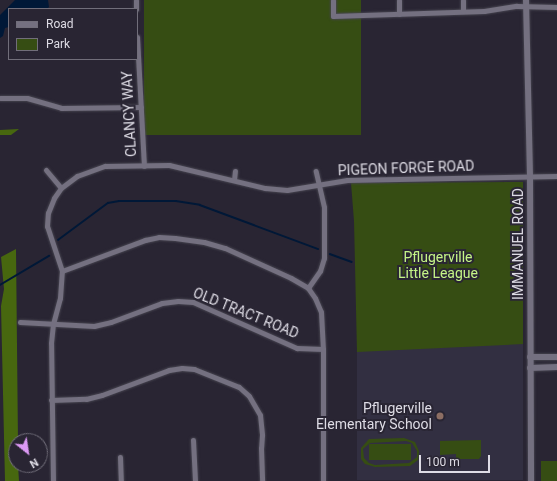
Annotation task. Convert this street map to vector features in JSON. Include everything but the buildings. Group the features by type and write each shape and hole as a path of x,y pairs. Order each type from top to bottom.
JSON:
{"street":[{"path":"333,0 333,16 463,11 526,3 557,7"},
{"path":"399,0 399,14"},
{"path":"462,0 463,11"},
{"name":"IMMANUEL ROAD","path":"526,3 530,177 531,481"},
{"name":"CLANCY WAY","path":"138,56 144,166"},
{"path":"0,98 28,98 61,108 141,108"},
{"name":"PIGEON FORGE ROAD","path":"53,481 51,400 53,324 60,298 62,270 46,226 48,213 54,198 61,188 77,176 105,166 169,165 265,188 287,190 347,180 557,176"},
{"path":"46,170 61,188"},
{"path":"234,180 235,170"},
{"path":"308,288 320,271 324,258 324,207 316,171"},
{"path":"62,270 145,240 159,237 175,238 204,242 225,248 291,278 308,288 315,298 321,312 323,350 323,481"},
{"name":"OLD TRACT ROAD","path":"20,322 94,326 111,322 162,303 178,301 193,302 297,348 323,350"},
{"path":"530,357 557,357"},
{"path":"530,368 557,367"},
{"path":"51,400 86,399 102,396 169,370 182,368 194,369 239,388 249,396 260,415 262,435 260,448 262,481"},
{"path":"193,440 195,481"},
{"path":"120,457 121,481"}],"shaded area":[{"name":"Pflugerville Elementary School","path":"357,344 523,344 523,480 357,480"}],"green space":[{"path":"144,0 361,0 361,135 144,135"},
{"path":"19,129 11,135 0,135 0,130"},
{"name":"Pflugerville Little League","path":"523,182 523,344 357,352 354,221 351,183"},
{"path":"16,249 18,433 8,433 8,473 18,473 19,481 5,481 1,306 4,289 1,257"},
{"path":"404,438 415,442 419,451 418,460 410,466 375,467 365,464 361,459 361,448 369,439","holes":["406,441 412,443 417,451 417,457 409,463 375,465 369,463 364,458 363,449 370,443"]},
{"path":"481,440 481,456 479,459 456,459 456,454 440,455 440,441"},
{"path":"369,444 411,444 411,460 369,460"},
{"path":"541,461 557,461 557,481 541,481"}],"water":[{"path":"15,0 48,0 48,8 8,8 8,27 5,28 3,36 0,38 0,15"}],"waterway":[{"path":"58,240 108,203 119,201 176,201 200,205 318,249"},
{"path":"330,254 352,262"},
{"path":"0,285 49,256"}],"place":[{"name":"Pflugerville Elementary School","path":"440,416"}]}
